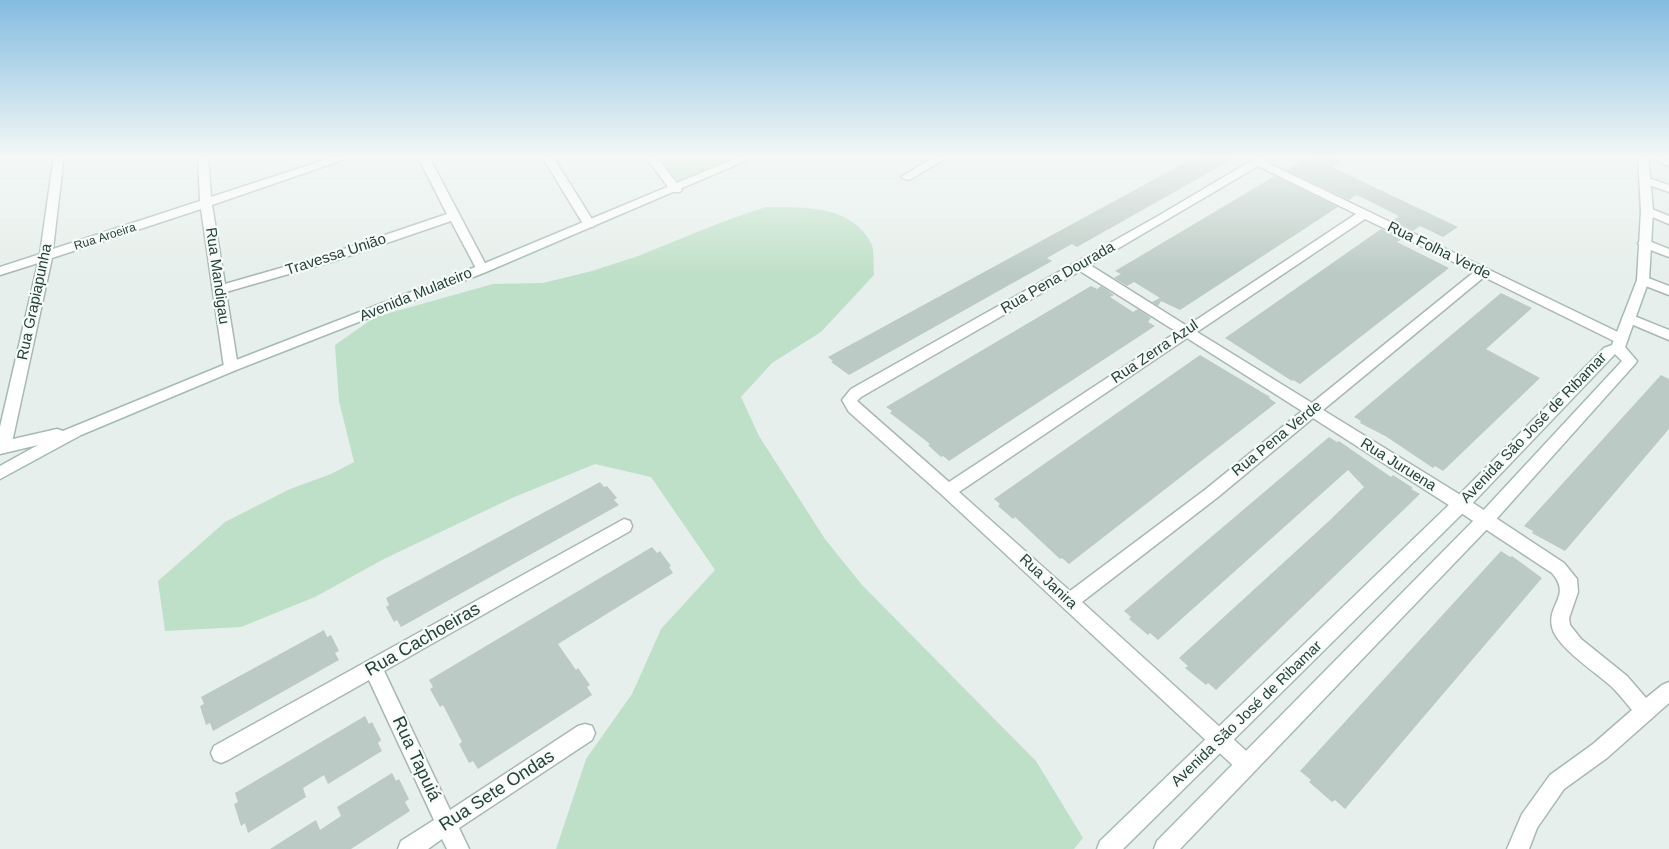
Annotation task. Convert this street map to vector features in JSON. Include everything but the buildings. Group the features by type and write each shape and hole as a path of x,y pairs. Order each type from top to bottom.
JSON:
{"street":[{"name":"Rua Grapiapunha","path":"2,447 46,256 54,195"},
{"name":"Rua Mandigau","path":"205,195 218,290 231,367"},
{"name":"Rua Aroeira","path":"0,271 234,195"},
{"path":"442,195 482,269"},
{"path":"571,195 589,224"},
{"name":"Avenida Mulateiro","path":"0,473 19,460 76,431 231,367 482,269 664,195"},
{"name":"Rua Pena Dourada","path":"849,400 856,393 1202,195"},
{"name":"Rua Folha Verde","path":"1327,195 1363,215 1482,272 1619,344"},
{"path":"1619,344 1643,280 1646,195"},
{"path":"1647,211 1669,220"},
{"name":"Rua Zerra Azul","path":"948,491 1363,215"},
{"name":"Travessa União","path":"218,290 330,258 453,216"},
{"path":"1644,243 1669,253"},
{"name":"Rua Juruena","path":"1080,265 1460,504 1558,568 1568,579 1569,592 1560,618 1561,628 1576,645 1620,682 1646,712"},
{"name":"Rua Pena Verde","path":"1069,602 1212,493 1482,272"},
{"path":"1643,280 1669,291"},
{"path":"1630,318 1669,335"},
{"name":"Avenida São José de Ribamar","path":"1108,849 1460,504 1609,351 1619,344 1630,362 1485,520 1165,849"},
{"name":"Rua Janira","path":"849,400 854,408 948,491 1246,764"},
{"name":"Avenida Mulateiro","path":"2,447 76,431"},
{"name":"Rua Cachoeiras","path":"221,753 624,526"},
{"name":"Rua Tapuiá","path":"373,668 458,849"},
{"path":"1518,849 1529,821 1556,782 1600,751 1669,691"},
{"name":"Rua Sete Ondas","path":"410,849 585,733"}],"green space":[{"path":"766,207 810,208 839,215 852,221 863,231 871,243 874,275 821,332 772,363 741,397 759,436 825,539 862,585 1036,761 1083,838 1074,849 556,849 586,759 632,694 661,629 715,570 651,477 595,464 512,498 384,559 315,597 241,627 165,631 158,581 225,522 290,489 331,474 354,462 339,401 335,345 375,317 493,284 543,283 592,271 638,256 722,222"}]}
